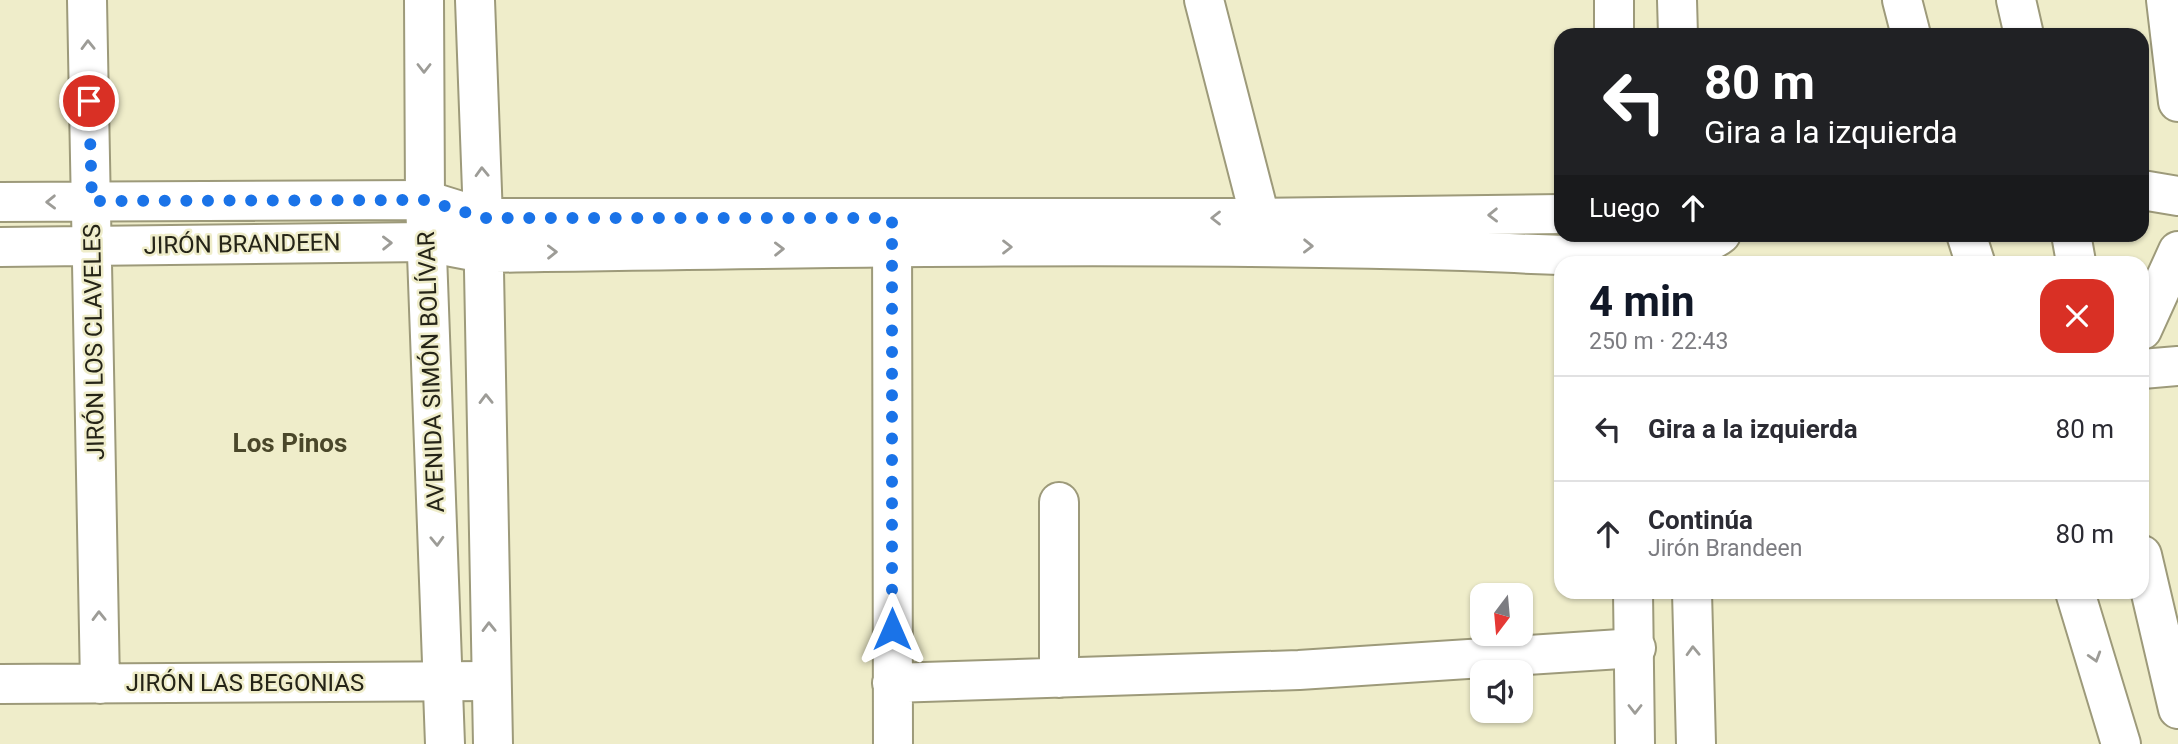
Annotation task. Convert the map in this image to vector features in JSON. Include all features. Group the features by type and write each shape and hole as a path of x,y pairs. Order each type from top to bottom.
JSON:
{"street":[{"name":"JIRÓN LOS CLAVELES","path":"87,0 100,684"},
{"name":"AVENIDA SIMÓN BOLÍVAR","path":"424,0 426,242 445,744"},
{"path":"475,0 484,235 493,744"},
{"path":"1205,0 1264,232"},
{"path":"1614,0 1614,28"},
{"path":"1677,0 1678,28"},
{"path":"1902,0 1909,28"},
{"path":"2016,0 2022,28"},
{"path":"2166,0 2178,102"},
{"path":"2149,191 2178,196"},
{"name":"JIRÓN BRANDEEN","path":"0,202 425,200 484,235"},
{"path":"1264,232 1554,214"},
{"path":"484,235 1264,232 1618,251 1683,249 1712,242"},
{"path":"892,233 893,744"},
{"name":"JIRÓN BRANDEEN","path":"0,247 426,242 484,235"},
{"path":"2149,314 2178,250"},
{"path":"2149,368 2178,366"},
{"path":"1059,502 1059,678"},
{"path":"2149,585 2178,709"},
{"path":"1633,599 1635,744"},
{"path":"1692,599 1696,744"},
{"path":"2077,599 2121,744"},
{"path":"892,683 1299,670 1636,648"},
{"name":"JIRÓN LAS BEGONIAS","path":"0,684 490,681"}],"district":[{"name":"Los Pinos","path":"290,443"}],"route":[{"path":"89,101 92,201 425,200 484,218 892,218 892,629"}]}
